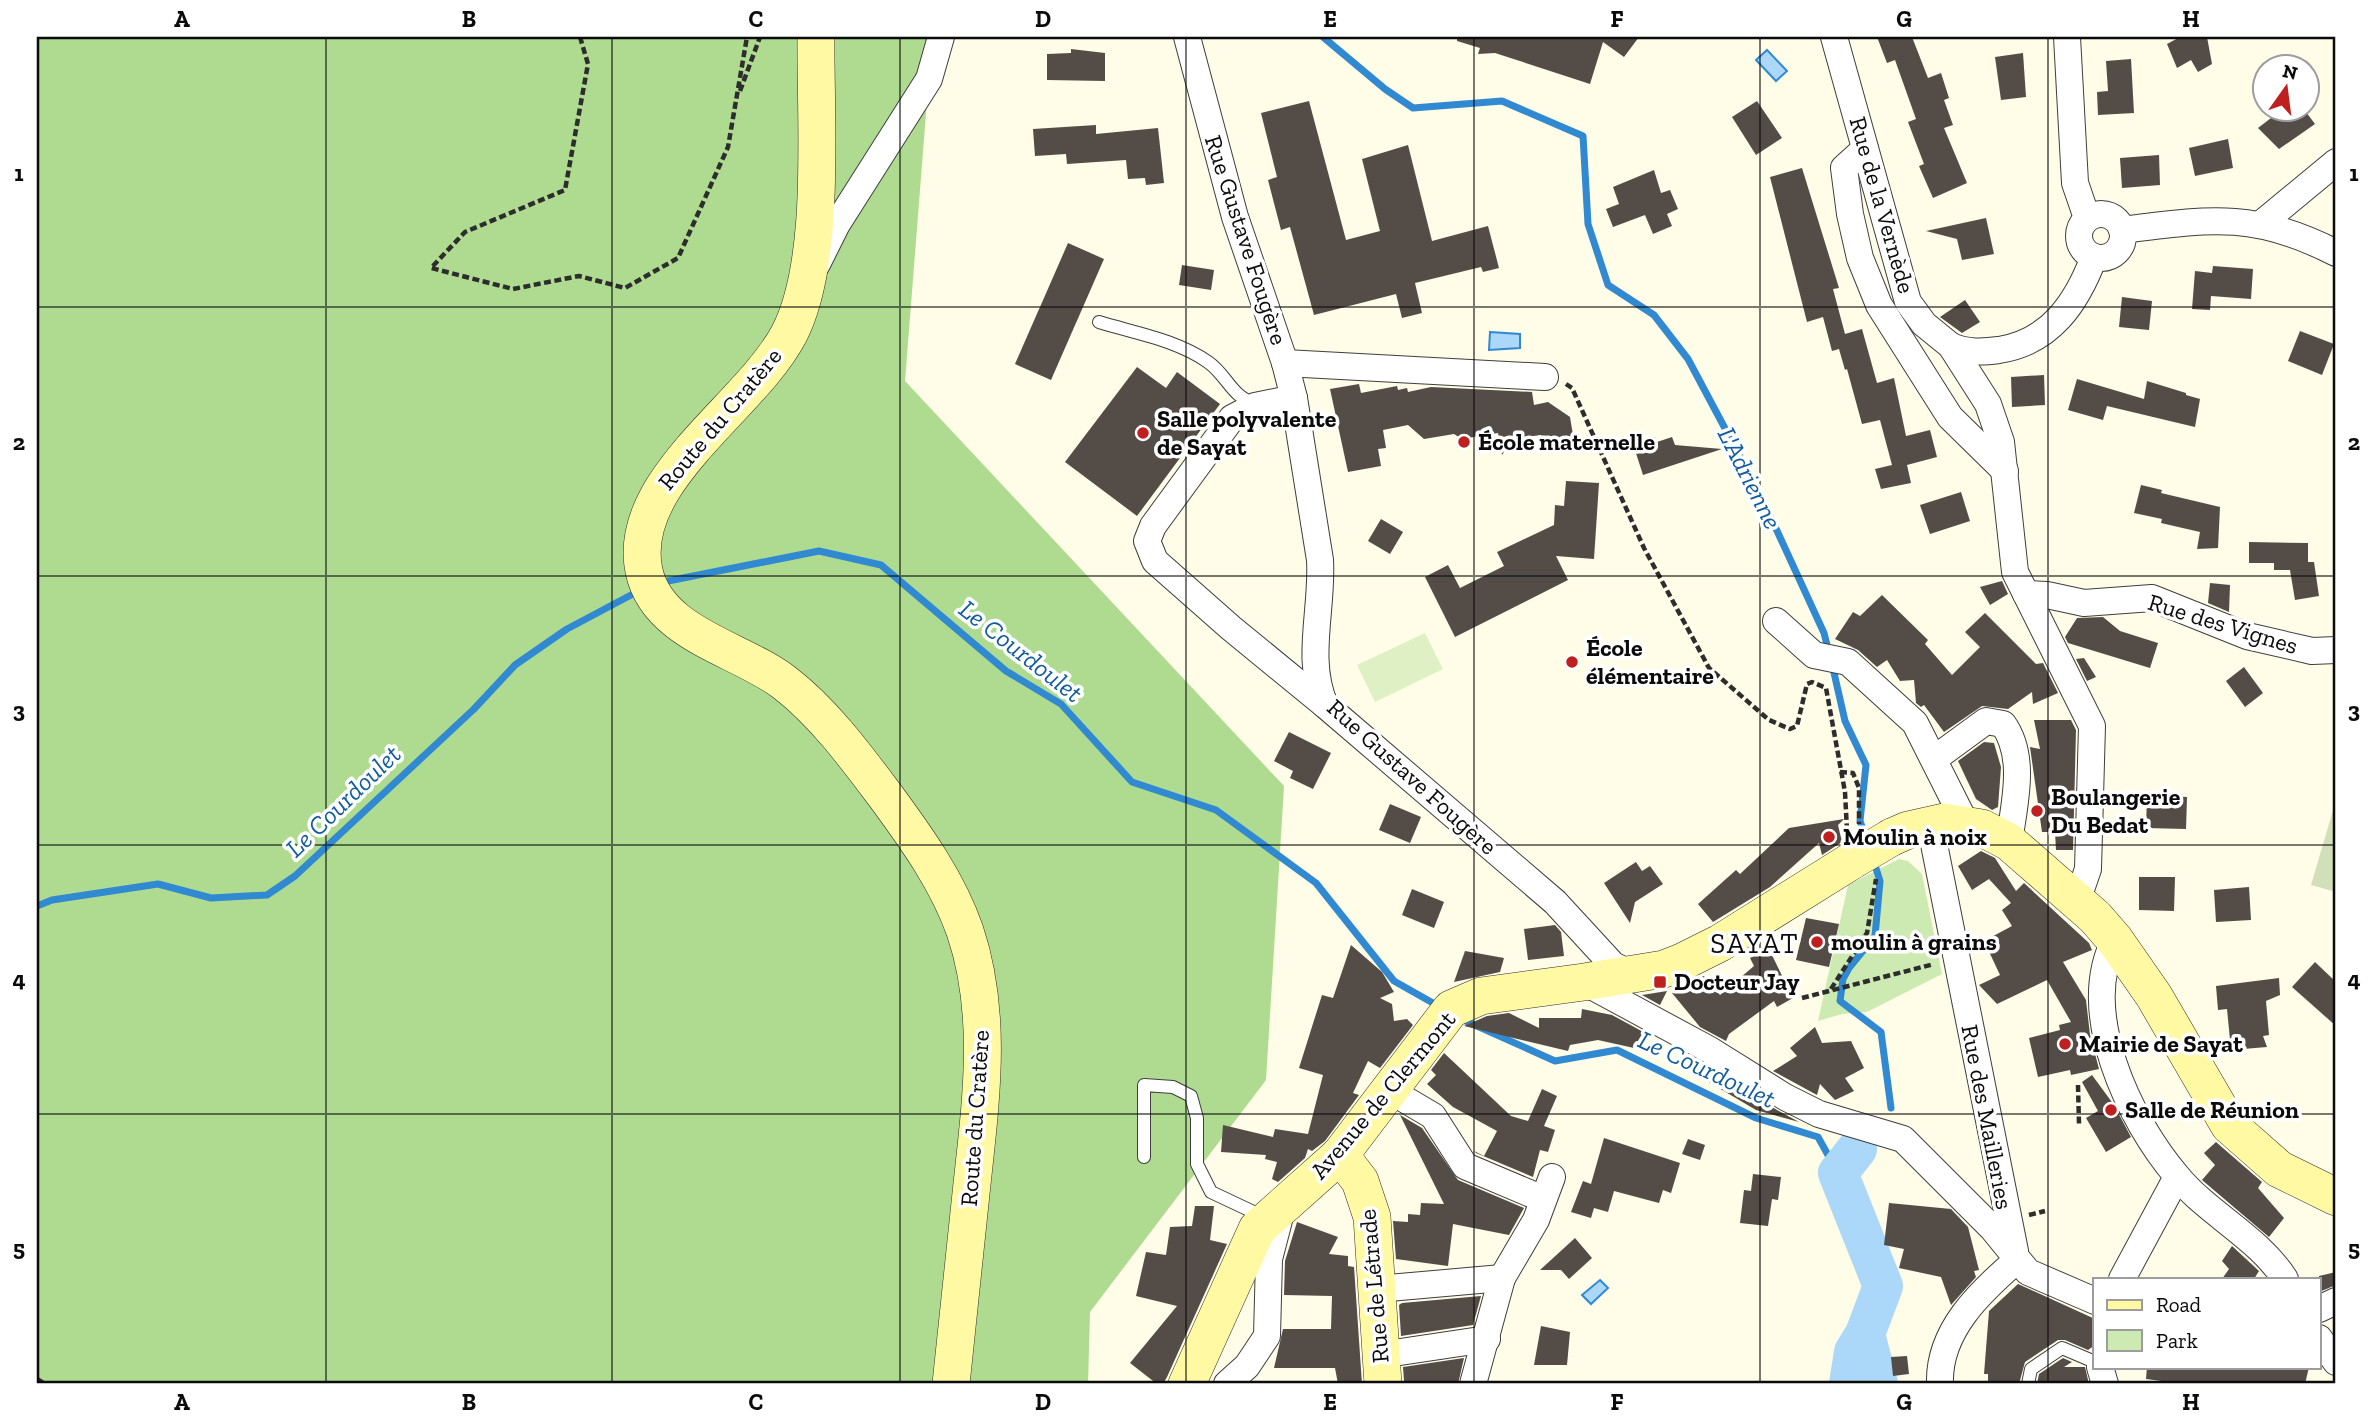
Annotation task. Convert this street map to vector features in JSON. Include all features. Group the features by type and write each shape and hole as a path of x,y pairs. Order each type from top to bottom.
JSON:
{"street":[{"name":"Route du Cratère","path":"817,37 814,201 810,268 802,305 787,338 767,367 658,492 645,533 644,571 654,596 678,620 710,642 782,681 863,766 919,842 951,898 965,932 980,999 982,1073 951,1384"},
{"path":"802,305 837,224 929,79 941,37"},
{"name":"Rue Gustave Fougère","path":"1187,37 1242,240 1285,363 1294,398 1320,560 1322,586 1316,676 1325,705 1555,902 1613,965 1631,974"},
{"name":"Rue de la Vernède","path":"1834,37 1908,302 1924,324 1951,346 1988,404 2001,442 2011,513 2013,559 2026,594 2092,726 2088,869 2077,901"},
{"path":"2067,37 2075,183 2088,218"},
{"path":"1865,149 1844,168 1850,214 1860,258 1879,305 1950,417 2005,471"},
{"path":"814,201 840,198 877,162"},
{"path":"2261,224 2336,162"},
{"path":"2094,215 2110,216 2122,230 2123,240 2116,252 2103,258 2094,257 2085,251 2079,240 2080,228 2094,215"},
{"path":"2122,230 2226,219 2261,224 2305,238 2336,253"},
{"path":"1951,346 1961,351 1989,351 2015,346 2039,336 2053,326 2073,302 2094,257"},
{"path":"1285,363 1545,377"},
{"path":"1294,398 1247,408 1232,418 1153,526 1147,541 1150,554 1231,628 1325,705"},
{"name":"Rue des Vignes","path":"2026,594 2084,603 2119,598 2158,599 2247,636 2312,651 2336,650"},
{"path":"1776,621 1814,655 1848,662 1915,723 1966,824"},
{"path":"1934,758 1986,721 2003,724 2016,752 2016,794 2009,842"},
{"name":"Avenue de Clermont","path":"1187,1384 1221,1314 1250,1239 1275,1212 1340,1155 1453,1010 1481,996 1664,968 1699,955 1892,837 1930,824 1966,824 1999,835 2077,901 2115,940 2154,996 2229,1125 2279,1169 2336,1197"},
{"name":"Rue des Mailleries","path":"1930,824 2017,1260"},
{"path":"2115,940 2106,956 2102,973 2103,1014 2113,1065 2139,1120 2177,1177 2226,1218 2278,1268 2284,1278"},
{"path":"1584,982 1710,1050 1785,1097 1819,1114 1903,1139 1992,1228 2028,1272 2093,1300"},
{"path":"1389,1090 1433,1116 1465,1166 1548,1188 1536,1220 1502,1278 1473,1384"},
{"name":"Rue de Létrade","path":"1340,1155 1360,1181 1370,1209 1381,1370"},
{"path":"2123,1278 2177,1177"},
{"path":"1227,1384 1247,1366 1267,1336 1269,1259 1275,1212"},
{"path":"1940,1384 1942,1364 1956,1323 2017,1260"},
{"path":"1377,1289 1502,1278"},
{"path":"2320,1309 2336,1301"},
{"path":"1381,1370 1487,1339"},
{"path":"2320,1339 2336,1362"}],"lane":[{"path":"1099,322 1188,350 1209,362 1237,395 1252,403 1264,404"},
{"path":"1143,1157 1144,1085 1173,1087 1191,1096 1197,1118 1197,1164 1211,1192 1275,1212"},
{"path":"2028,1384 2031,1369 2062,1348 2093,1361"}],"path":[{"path":"580,37 588,64 565,190 465,232 431,268 513,289 579,276 625,288 678,258 728,147 747,37"},
{"path":"737,98 760,37"},
{"path":"1545,377 1560,380 1572,388 1644,548 1709,668 1769,720 1790,729 1797,726 1807,684 1812,682 1826,688 1845,792 1852,861"},
{"path":"1802,998 1956,960"},
{"path":"2078,1085 2079,1124"},
{"path":"37,1379 45,1384"}],"green space":[{"path":"37,37 932,37 905,381 1284,786 1266,1080 1090,1312 1088,1384 37,1384"},
{"path":"1425,633 1443,669 1375,702 1357,665"},
{"path":"2336,800 2336,892 2311,885"},
{"path":"1899,859 1908,861 1922,874 1942,974 1867,1012 1842,1014 1818,1021 1848,885"}],"water":[{"path":"1767,50 1787,71 1776,81 1756,60"},
{"path":"1490,332 1520,334 1520,348 1489,350"},
{"path":"1600,1280 1608,1288 1591,1304 1582,1295"}],"building":[{"path":"1457,37 1639,37 1624,57 1603,42 1590,84 1495,53 1478,54 1480,48 1457,41"},
{"path":"1877,37 1912,37 1928,78 1941,73 1949,98 1944,100 1953,125 1944,128 1967,183 1933,198 1919,166 1924,164 1908,122 1916,119 1895,60 1887,63"},
{"path":"2180,37 2207,37 2212,64 2198,72 2191,60 2177,68 2167,44"},
{"path":"1071,49 1105,53 1105,81 1047,80 1047,54 1071,53"},
{"path":"2023,53 2026,97 2001,100 1995,57"},
{"path":"2131,59 2134,113 2098,115 2097,92 2108,91 2106,61"},
{"path":"1309,101 1346,240 1380,231 1362,159 1408,145 1432,241 1488,226 1499,268 1483,272 1481,267 1415,283 1422,313 1402,318 1396,294 1314,315 1290,227 1281,230 1268,180 1277,177 1261,113"},
{"path":"1757,101 1782,138 1756,155 1732,117"},
{"path":"2266,122 2315,124 2279,149 2258,128"},
{"path":"1096,125 1096,134 1158,128 1164,183 1146,185 1145,178 1128,179 1126,160 1067,164 1066,154 1035,156 1033,129"},
{"path":"2228,139 2233,168 2195,176 2189,148"},
{"path":"2159,155 2160,185 2122,188 2120,158"},
{"path":"1802,168 1839,288 1833,289 1845,334 1862,329 1877,383 1894,378 1906,436 1930,430 1937,457 1907,465 1911,483 1881,489 1875,469 1892,465 1880,420 1862,424 1847,369 1845,370 1839,349 1832,351 1823,317 1807,322 1770,177"},
{"path":"1654,170 1661,193 1670,190 1678,209 1667,214 1672,226 1653,234 1645,215 1613,227 1606,209 1619,204 1613,187"},
{"path":"1986,218 1994,254 1962,260 1957,239 1926,231"},
{"path":"1068,243 1104,259 1051,380 1015,364"},
{"path":"1182,265 1214,270 1211,290 1179,285"},
{"path":"2213,266 2253,269 2251,299 2211,296 2210,310 2192,309 2195,271 2212,273"},
{"path":"2122,297 2152,301 2149,330 2119,327"},
{"path":"1965,300 1980,322 1962,333 1940,317"},
{"path":"2300,331 2334,344 2322,375 2288,361"},
{"name":"Salle polyvalente de Sayat","path":"1137,367 1166,388 1177,372 1220,404 1137,516 1065,462"},
{"path":"2044,375 2045,405 2012,407 2011,377"},
{"path":"2077,379 2144,399 2147,381 2186,393 2200,399 2195,427 2107,406 2103,420 2068,410"},
{"path":"1359,384 1361,393 1397,386 1398,390 1407,388 1408,392 1431,387 1532,392 1534,405 1548,402 1570,417 1574,441 1556,444 1549,439 1542,440 1541,435 1512,439 1502,455 1498,433 1462,439 1454,434 1424,439 1408,425 1383,430 1386,448 1378,449 1381,466 1348,472 1330,389"},
{"path":"1655,437 1657,442 1672,437 1675,445 1722,449 1643,475 1633,444"},
{"path":"1566,481 1599,483 1594,559 1556,556 1568,580 1455,637 1425,577 1448,565 1460,588 1504,566 1497,552 1554,525 1555,505 1564,506"},
{"path":"2141,485 2162,490 2161,493 2220,507 2218,548 2197,549 2200,532 2161,523 2162,519 2134,513"},
{"path":"1961,492 1970,521 1930,534 1920,505"},
{"path":"1381,519 1403,532 1390,554 1368,541"},
{"path":"2249,542 2308,543 2308,562 2314,562 2319,596 2295,600 2290,570 2274,570 2274,563 2249,563"},
{"path":"2002,581 2008,594 1990,605 1980,587"},
{"path":"2210,583 2230,585 2229,612 2208,603"},
{"path":"1882,595 1928,640 1925,644 1952,675 1980,647 1965,632 1985,613 2036,664 2043,663 2058,693 2033,704 2032,692 2008,709 1982,706 1944,732 1924,705 1921,707 1916,703 1914,680 1900,681 1887,660 1877,667 1858,650 1835,639 1853,612 1860,616"},
{"path":"2103,617 2120,631 2158,643 2150,668 2068,643 2065,637 2077,618"},
{"path":"2084,658 2096,677 2087,681 2076,659"},
{"path":"2244,667 2263,693 2245,707 2226,681"},
{"path":"2034,720 2071,720 2076,730 2073,850 2056,850 2055,832 2042,832 2030,747 2040,749"},
{"path":"1289,732 1331,753 1313,789 1290,778 1293,771 1274,761"},
{"path":"1984,742 1994,743 2001,767 1998,807 1992,810 1976,799 1958,761"},
{"path":"2147,795 2187,797 2186,829 2146,828"},
{"path":"1390,804 1421,817 1410,843 1379,830"},
{"path":"1844,819 1838,825 1842,842 1822,855 1819,843 1770,887 1713,922 1698,904 1736,870 1740,874 1789,828"},
{"path":"1981,851 1995,858 2016,891 2024,883 2089,943 2092,950 2063,962 2086,1000 2090,1035 2099,1069 2071,1075 2070,1070 2038,1077 2029,1038 2060,1030 2059,1025 2071,1022 2047,980 1997,1004 1979,985 2000,975 1984,941 2012,926 2002,910 2011,903 1989,879 1972,890 1958,866"},
{"path":"1636,862 1642,871 1650,866 1663,884 1635,902 1630,923 1604,883"},
{"path":"2139,877 2175,877 2174,911 2139,910"},
{"path":"2249,887 2251,920 2216,922 2214,890"},
{"path":"1412,889 1444,902 1434,928 1402,915"},
{"name":"moulin à grains","path":"1806,918 1839,924 1829,967 1796,960"},
{"path":"1555,925 1561,932 1564,956 1528,960 1524,929"},
{"path":"1351,945 1382,972 1394,992 1380,998 1392,1004 1394,1021 1407,1019 1413,1025 1380,1068 1368,1061 1353,1093 1359,1095 1325,1141 1312,1151 1308,1149 1305,1158 1278,1182 1272,1179 1277,1162 1265,1159 1266,1155 1221,1152 1223,1125 1273,1137 1275,1129 1308,1134 1323,1075 1299,1068 1322,995 1333,998"},
{"path":"1769,949 1793,998 1777,1007 1774,1001 1729,1034 1726,1041 1700,1027 1672,993 1683,984 1704,976 1720,995 1754,966 1750,958"},
{"path":"1465,951 1504,958 1500,972 1454,982"},
{"path":"2315,962 2336,982 2336,1026 2292,987"},
{"path":"2279,978 2280,995 2266,1001 2269,1035 2263,1036 2267,1047 2231,1050 2227,1009 2218,1010 2216,986"},
{"path":"1667,991 1660,1005 1642,995"},
{"path":"1582,1009 1612,1015 1647,1034 1643,1050 1598,1040 1570,1045 1568,1051 1464,1026 1487,1016 1509,1013 1539,1028 1539,1018 1581,1018"},
{"path":"1815,1027 1822,1043 1851,1041 1864,1068 1845,1078 1854,1091 1835,1100 1820,1084 1817,1095 1773,1071 1797,1056 1790,1048"},
{"path":"1444,1053 1511,1116 1528,1121 1542,1089 1557,1096 1544,1126 1555,1130 1548,1152 1540,1150 1533,1177 1476,1153 1474,1151 1484,1156 1497,1131 1453,1107 1427,1084 1436,1075 1431,1070"},
{"path":"1713,1071 1799,1122 1756,1110 1707,1081"},
{"path":"2092,1075 2114,1105 2131,1137 2106,1152 2086,1118 2098,1111 2082,1082"},
{"path":"1400,1115 1422,1128 1458,1180 1524,1208 1509,1235 1453,1224 1448,1266 1396,1259 1393,1221 1408,1222 1408,1214 1420,1215 1421,1203 1444,1204"},
{"path":"1604,1138 1680,1163 1671,1193 1663,1190 1659,1203 1614,1191 1608,1212 1594,1208 1591,1218 1571,1212 1583,1181 1591,1184"},
{"path":"1688,1139 1705,1145 1700,1160 1682,1154"},
{"path":"2216,1142 2262,1182 2258,1188 2284,1218 2269,1237 2202,1180 2215,1165 2204,1153"},
{"path":"1753,1174 1781,1177 1778,1200 1772,1199 1768,1226 1740,1223 1744,1190 1751,1191"},
{"path":"1889,1203 1951,1209 1968,1227 1979,1270 1974,1271 1976,1277 1951,1305 1941,1277 1899,1268 1904,1249 1884,1245"},
{"path":"1195,1206 1214,1206 1210,1240 1227,1244 1167,1377 1163,1384 1157,1384 1130,1363 1177,1306 1136,1296 1146,1252 1166,1255 1170,1227 1192,1226"},
{"path":"1297,1222 1338,1237 1329,1254 1348,1256 1348,1266 1354,1267 1362,1384 1338,1384 1335,1368 1274,1368 1283,1329 1331,1329 1332,1296 1284,1295 1285,1261"},
{"path":"1575,1238 1592,1258 1569,1279 1561,1270 1540,1270"},
{"path":"2232,1246 2259,1271 2255,1278 2223,1278 2229,1269 2222,1261"},
{"path":"2336,1272 2336,1285 2320,1292 2319,1276"},
{"path":"2018,1284 2093,1318 2093,1346 2088,1350 2065,1340 2058,1340 2025,1362 2019,1384 1988,1384 1988,1374 1984,1374 1989,1311"},
{"path":"1481,1296 1473,1325 1401,1336 1399,1305 1402,1303"},
{"path":"1541,1326 1570,1332 1567,1365 1534,1365"},
{"path":"1907,1356 1909,1374 1893,1376 1891,1357"},
{"path":"1464,1358 1458,1384 1404,1381 1403,1367"},
{"path":"2063,1358 2072,1362 2064,1367 2085,1367 2089,1384 2037,1384 2039,1374"},
{"path":"2147,1368 2309,1368 2305,1384 2184,1384 2146,1379"}],"waterway":[{"name":"L'Adrienne","path":"1323,37 1385,89 1413,108 1502,101 1583,136 1588,224 1608,285 1654,315 1688,359 1761,496 1824,633 1829,653"},
{"name":"Le Courdoulet","path":"668,581 819,551 881,565 1006,671 1061,704 1132,782 1216,810 1316,883 1394,981 1440,1007"},
{"name":"Le Courdoulet","path":"37,906 52,900 158,884 211,898 267,895 295,876 474,709 515,665 567,629 631,595"},
{"name":"L'Adrienne","path":"1832,664 1845,721 1866,765 1860,821 1867,841"},
{"name":"L'Adrienne","path":"1873,859 1880,881 1875,936 1843,979 1840,1001 1881,1032 1891,1108"},
{"name":"Le Courdoulet","path":"1459,1018 1555,1061 1617,1050 1756,1118 1818,1137 1838,1173"},
{"path":"1849,1384 1854,1352 1865,1334 1883,1286 1838,1173 1857,1149"},
{"path":"1865,1334 1878,1384"}],"place":[{"name":"Salle polyvalente de Sayat","path":"1143,433"},
{"name":"École maternelle","path":"1464,442"},
{"name":"École élémentaire","path":"1572,662"},
{"name":"Boulangerie Du Bedat","path":"2037,811"},
{"name":"Moulin à noix","path":"1829,837"},
{"name":"moulin à grains","path":"1817,942"},
{"name":"Docteur Jay","path":"1660,982"},
{"name":"Mairie de Sayat","path":"2065,1044"},
{"name":"Salle de Réunion","path":"2111,1110"}],"district":[{"name":"SAYAT","path":"1755,943"}]}
